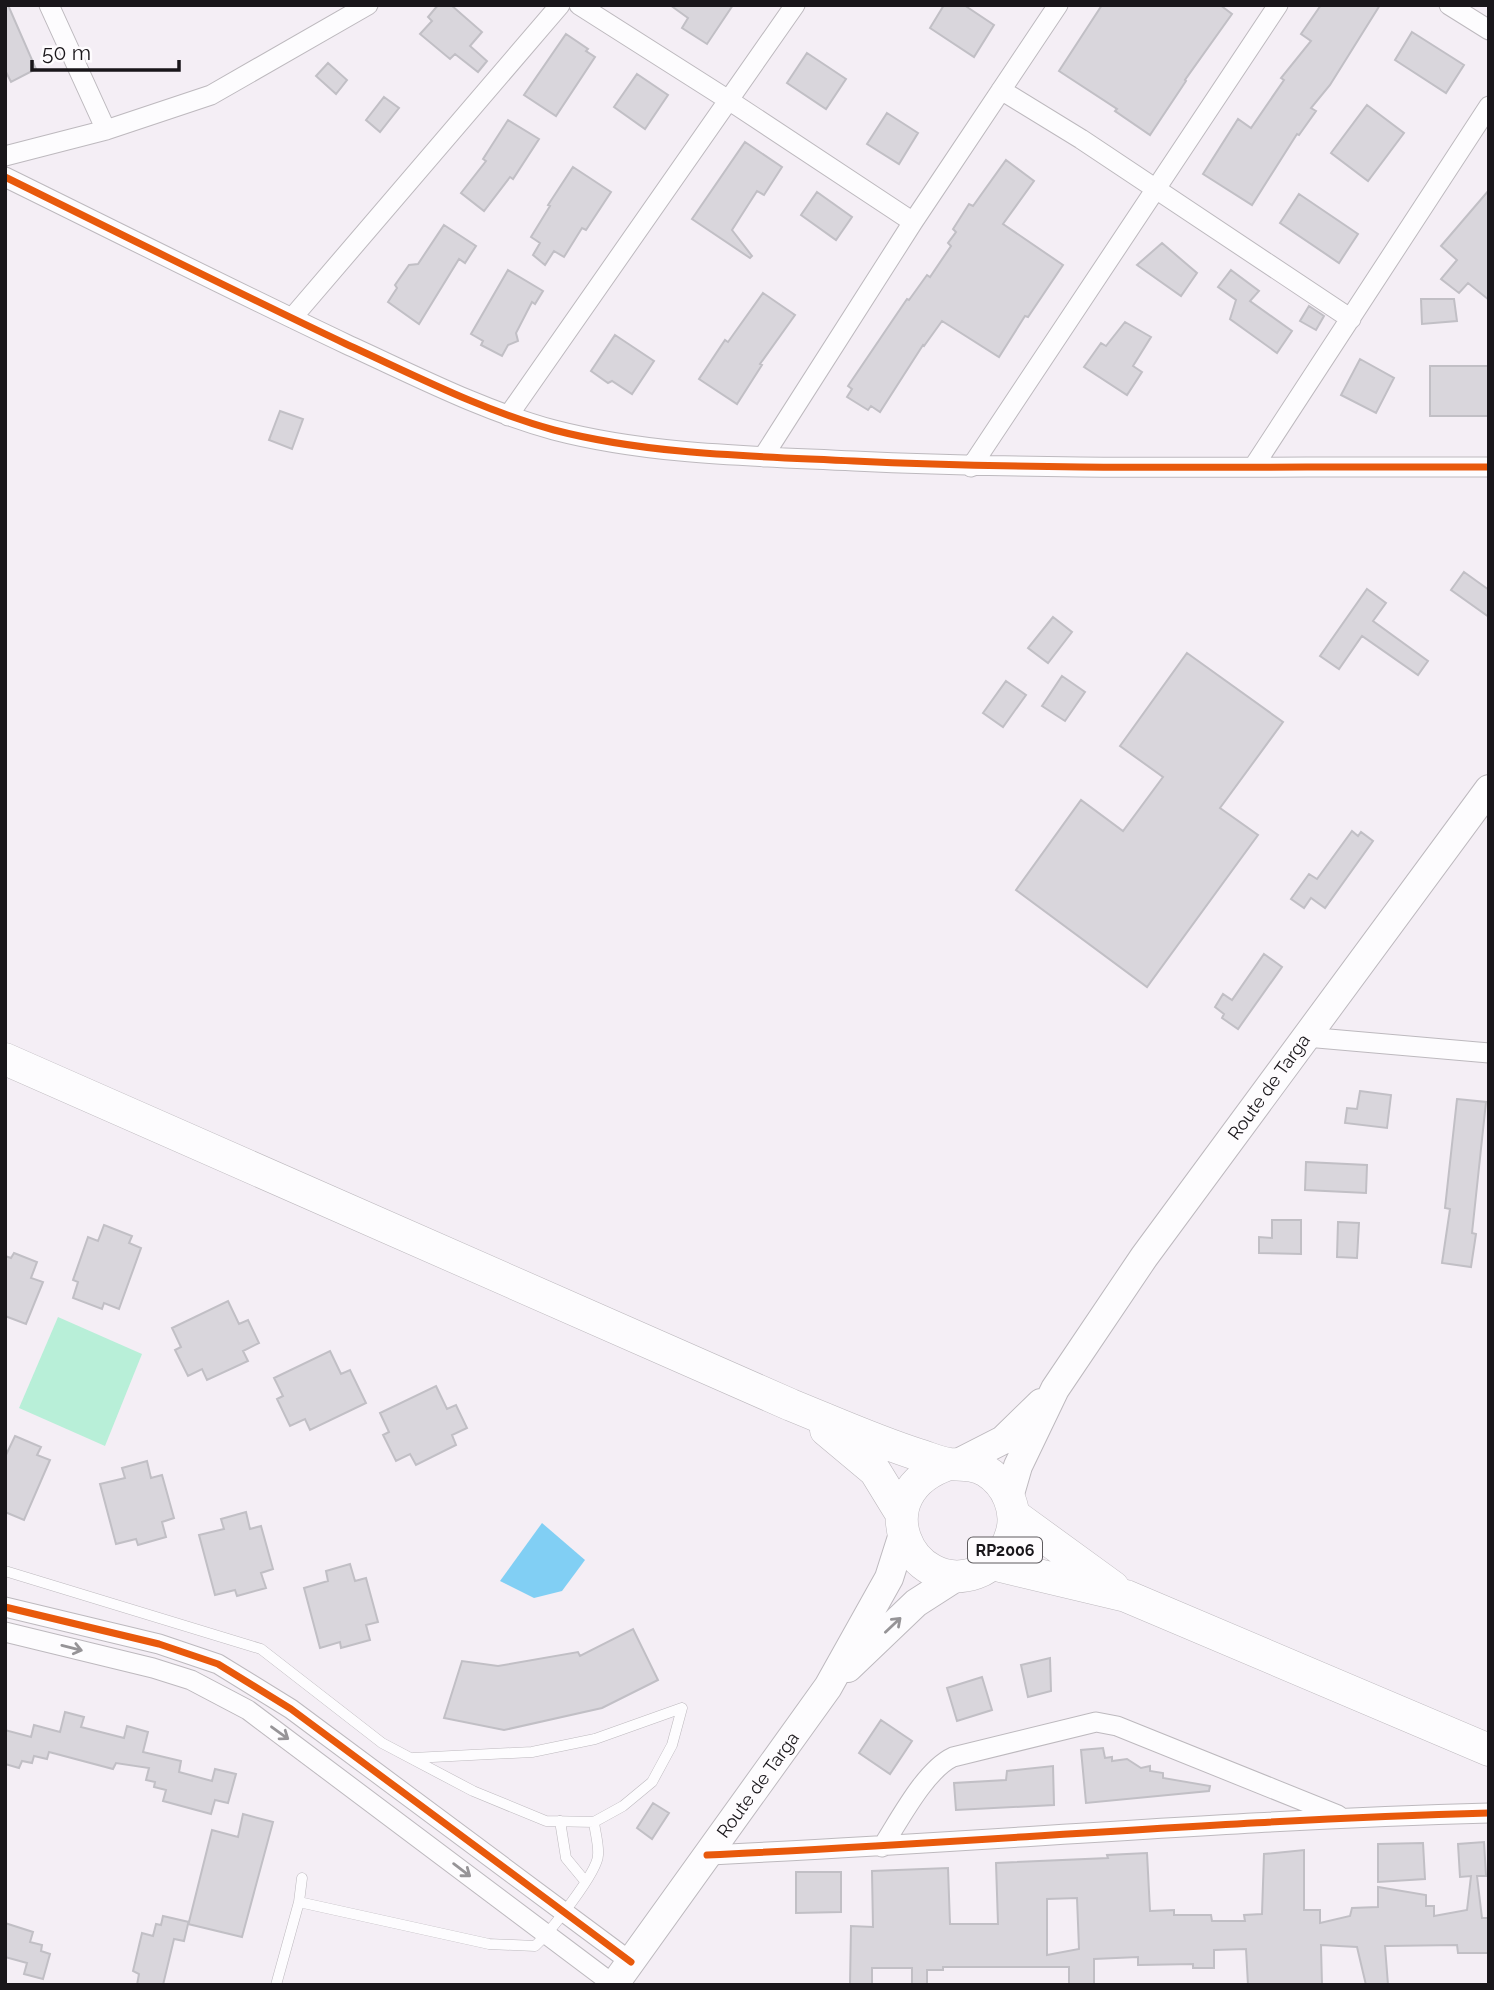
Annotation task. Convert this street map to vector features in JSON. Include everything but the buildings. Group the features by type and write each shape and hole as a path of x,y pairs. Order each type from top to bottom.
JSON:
{"main road":[{"name":"Route de Targa","path":"1011,1506 1018,1466 1055,1389 1144,1257 1489,789"},
{"path":"5,1059 791,1405 894,1447 985,1470 999,1481 1011,1506 1126,1596"},
{"name":"Route de Targa","path":"953,1464 1003,1440 1055,1389"},
{"path":"791,1405 838,1438 875,1471 902,1524"},
{"name":"RP2006","path":"953,1464 931,1470 916,1481 906,1497 902,1524 911,1551 924,1564 940,1573 958,1576 976,1573 992,1564 1005,1550 1012,1533 1011,1506"},
{"name":"Route de Targa","path":"614,1985 828,1687 889,1578 902,1524"},
{"path":"992,1564 1126,1596 1489,1750"},
{"name":"Route de Targa","path":"828,1687 916,1604 958,1576"}],"street":[{"path":"48,5 106,130"},
{"path":"5,156 106,130 211,95 368,5"},
{"path":"292,318 560,5"},
{"path":"579,5 913,222"},
{"path":"508,416 795,5"},
{"path":"763,457 913,222 1058,5"},
{"path":"971,467 1278,5"},
{"path":"1449,5 1489,30"},
{"path":"1001,90 1081,139 1351,319"},
{"path":"1254,466 1489,106"},
{"path":"5,177 444,390 508,416 600,440 652,448 763,457 971,467 1489,467"},
{"path":"1306,1037 1489,1053"},
{"path":"5,1607 159,1644 218,1664 291,1709 631,1962"},
{"path":"5,1632 153,1668 191,1680 248,1710 614,1985"},
{"path":"882,1847 931,1773 942,1762 1096,1722 1117,1726 1343,1817"},
{"path":"707,1855 882,1847 1343,1817 1489,1813"}],"lane":[{"path":"5,1571 261,1649 382,1743 410,1758 473,1791 546,1821 594,1822 623,1806 652,1782 672,1745 682,1708 595,1739 531,1752 410,1758"},
{"path":"560,1821 566,1858 585,1881"},
{"path":"299,1902 489,1944 535,1946 565,1913 599,1857 594,1822"},
{"path":"276,1985 299,1902 302,1878"}],"green space":[{"path":"58,1317 142,1354 105,1446 19,1408"}],"water":[{"path":"542,1523 585,1560 562,1591 534,1598 500,1581"}],"cycle path":[{"path":"5,177 303,324 448,391 527,422 590,438 702,453 933,464 1092,467 1489,467"},
{"path":"5,1607 159,1644 218,1664 291,1709 631,1962"},
{"path":"707,1855 1293,1821 1489,1813"}]}
